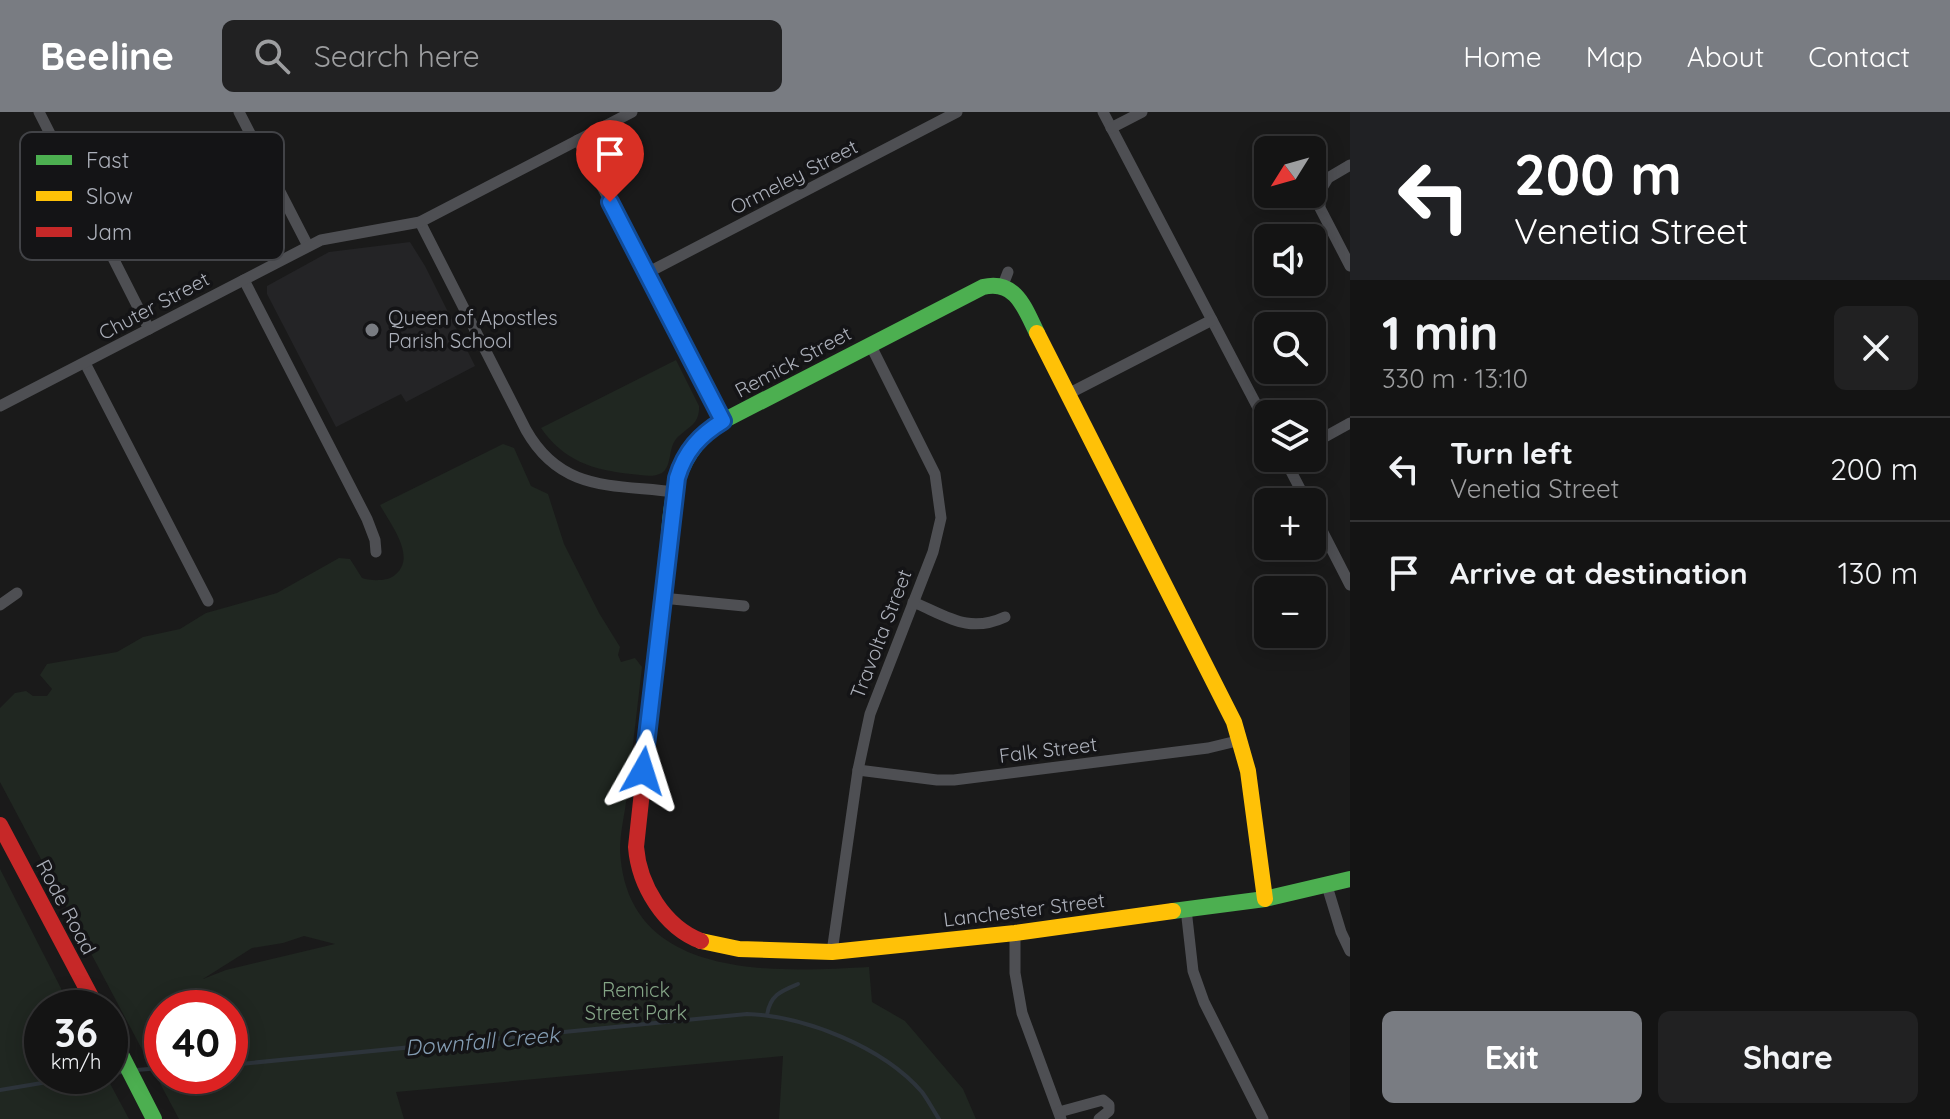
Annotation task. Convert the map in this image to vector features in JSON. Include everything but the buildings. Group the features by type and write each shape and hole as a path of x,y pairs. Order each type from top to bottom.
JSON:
{"street":[{"path":"39,112 49,132"},
{"path":"239,112 249,132"},
{"name":"Chuter Street","path":"284,259 332,236 420,222 632,112"},
{"name":"Ormeley Street","path":"647,273 957,112"},
{"path":"1103,112 1254,400"},
{"path":"1111,128 1142,112"},
{"path":"578,140 723,421"},
{"path":"1326,180 1350,165"},
{"path":"284,199 308,246"},
{"path":"1320,208 1350,266"},
{"path":"420,222 526,430 547,459 568,474 588,482 674,492"},
{"path":"114,260 149,329"},
{"name":"Chuter Street","path":"0,406 282,260"},
{"name":"Remick Street","path":"700,941 677,926 654,902 637,862 637,829 662,598 674,492 680,467 703,435 723,421 986,285 1006,278 1019,296 1241,740 1265,899"},
{"path":"244,280 367,519 376,552"},
{"path":"1068,394 1212,320"},
{"name":"Travolta Street","path":"832,952 858,770 877,691 913,602 941,518 939,486 929,459 870,344"},
{"path":"85,363 208,601"},
{"path":"1326,436 1350,423"},
{"path":"1326,538 1350,585"},
{"path":"0,605 17,593"},
{"path":"662,598 744,606"},
{"path":"913,602 970,625 983,625 1005,617"},
{"name":"Falk Street","path":"858,770 954,780 1208,748 1241,740"},
{"name":"Rode Road","path":"0,825 87,990"},
{"name":"Lanchester Street","path":"700,941 739,949 832,952 1015,933 1265,899 1350,879"},
{"path":"1327,886 1350,951"},
{"path":"1186,909 1193,971 1201,994 1263,1119"},
{"path":"1015,933 1015,973 1022,1013 1060,1116 1099,1099 1105,1101 1109,1108 1108,1114 1099,1119"},
{"path":"128,1069 154,1119"}],"shaded area":[{"name":"Queen of Apostles Parish School","path":"410,242 475,366 406,402 401,394 336,427 267,294 267,286 329,252"}],"green space":[{"path":"676,360 699,406 699,412 695,422 676,439 662,473 643,475 617,472 580,462 559,449 541,428"},
{"name":"Remick Street Park","path":"503,444 514,448 531,486 548,494 564,544 620,647 618,655 621,662 635,658 642,667 620,850 629,893 648,925 677,946 712,960 750,967 791,969 869,967 872,1002 905,1021 963,1089 976,1119 779,1119 783,1056 396,1092 404,1119 179,1119 166,1094 248,1094 248,990 144,990 144,1053 128,1023 128,990 110,990 0,782 0,708 15,693 26,691 33,696 47,696 52,689 40,675 47,664 117,652 143,637 180,629 206,613 277,593 339,558 350,559 362,578 378,580 392,577 400,570 403,561 396,532 380,505","holes":["304,936 335,944 226,970 203,979 252,948"]},
{"path":"0,869 62,990 24,990 24,1094 116,1094 129,1119 0,1119"}],"waterway":[{"path":"767,1015 777,995 798,984"},
{"name":"Downfall Creek","path":"248,1063 747,1014 770,1016 818,1028 865,1048 906,1076 922,1092 939,1119"},
{"name":"Downfall Creek","path":"136,1070 144,1069"},
{"name":"Downfall Creek","path":"0,1090 24,1086"}],"traffic: fast":[{"path":"666,570 672,506 682,468 691,451 723,421 983,287 1004,287 1011,292 1018,298 1037,333"},
{"path":"1173,911 1265,899 1350,879"},
{"path":"128,1068 154,1119"}],"traffic: slow":[{"path":"1037,333 1234,722 1248,771 1265,899"},
{"path":"701,941 739,949 832,952 1015,933 1173,911"}],"traffic: jam":[{"path":"666,570 636,847 642,876 656,903 676,926 701,941"},
{"path":"0,825 87,990"}],"place":[{"name":"Queen of Apostles Parish School","path":"372,330"}],"route":[{"path":"610,202 723,421 696,442 684,459 677,478 643,771"}]}
